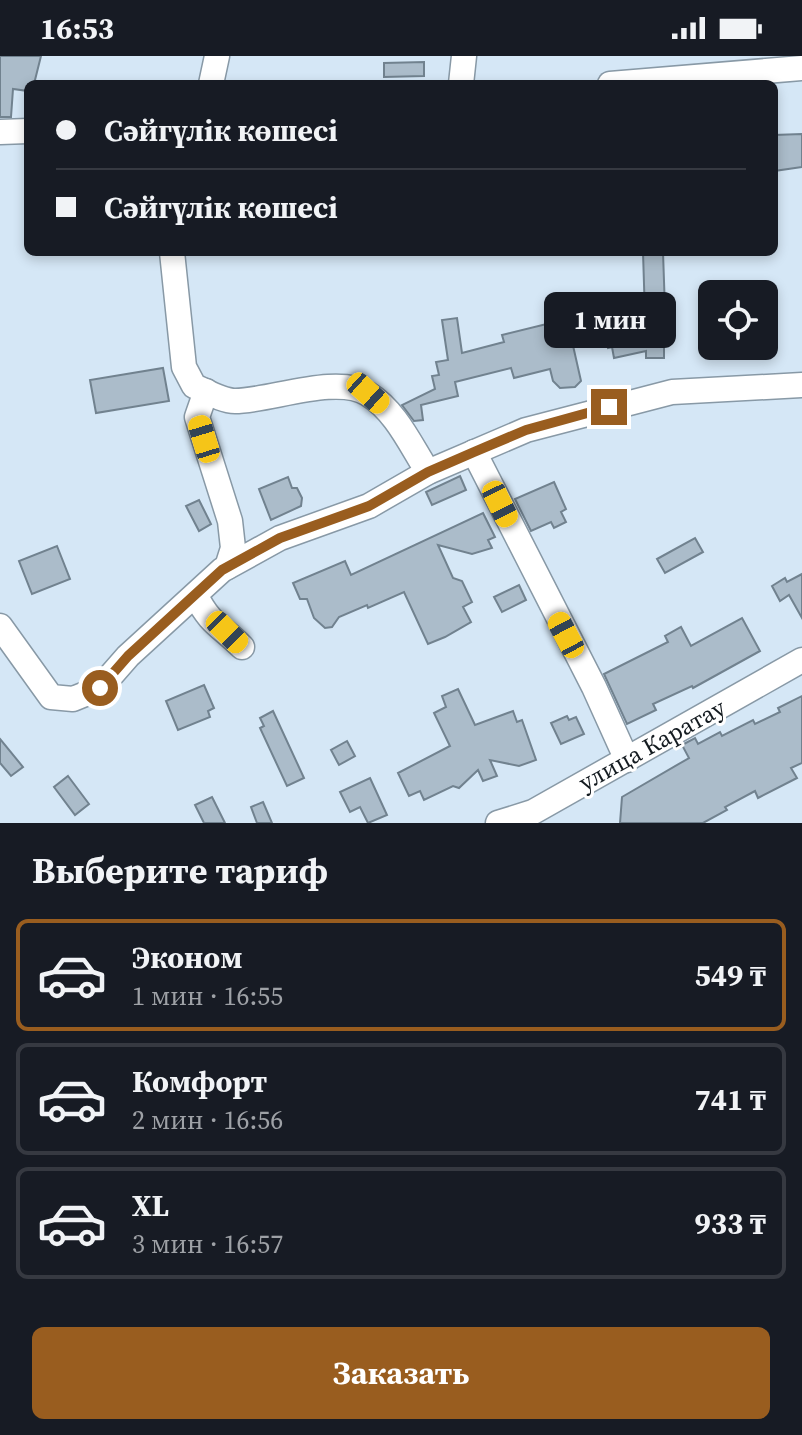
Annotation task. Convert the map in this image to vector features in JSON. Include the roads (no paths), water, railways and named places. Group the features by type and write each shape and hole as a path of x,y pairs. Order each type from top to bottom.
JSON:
{"street":[{"path":"212,80 217,56"},
{"path":"461,80 464,56"},
{"path":"641,80 767,64 802,68"},
{"path":"0,132 24,131"},
{"path":"172,256 184,367 194,386 232,401 349,387 368,393 391,415 428,472"},
{"path":"0,626 51,697 73,699 100,688 128,656 227,567 280,538 369,506 428,472 474,452 526,430 672,392 802,385"},
{"path":"206,391 197,417 230,521 233,548 227,567"},
{"path":"474,452 594,687 627,760"},
{"path":"196,596 216,626 242,647"},
{"name":"улица Каратау","path":"498,823 530,817 802,660"}]}
